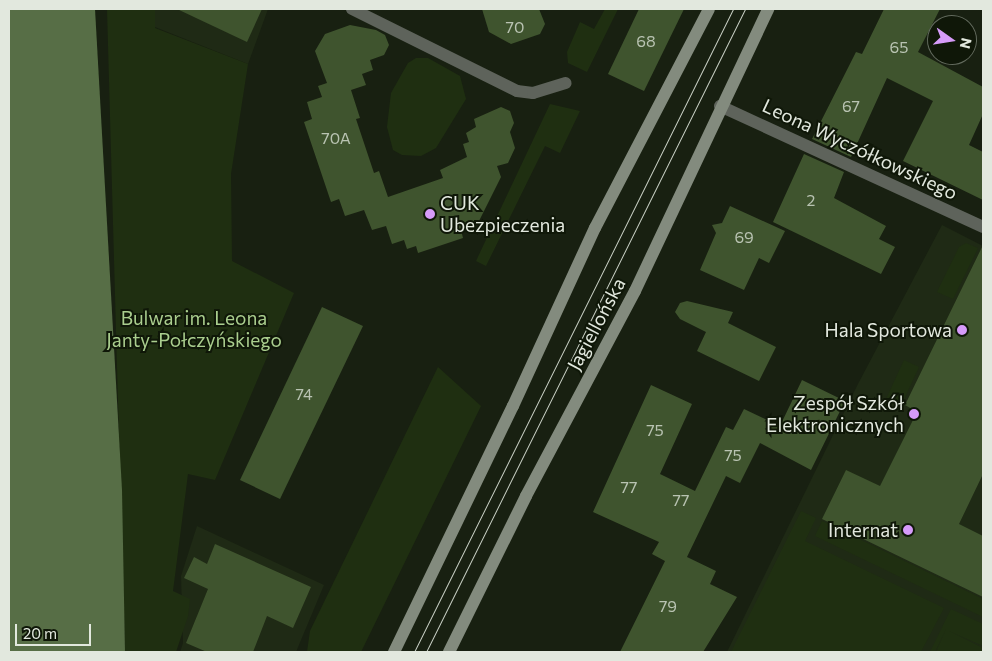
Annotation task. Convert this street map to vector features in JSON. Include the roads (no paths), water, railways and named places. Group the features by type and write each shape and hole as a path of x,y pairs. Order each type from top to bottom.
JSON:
{"main road":[{"name":"Jagiellońska","path":"394,652 514,406 595,228 709,9"},
{"name":"Jagiellońska","path":"448,652 539,471 635,291 720,106 768,9"}],"street":[{"path":"352,9 517,90 533,92 566,83"},
{"name":"Leona Wyczółkowskiego","path":"720,106 983,227"}],"tram line":[{"path":"414,652 733,9"},
{"path":"426,652 745,9"}],"place":[{"name":"CUK Ubezpieczenia","path":"430,214"},
{"name":"Hala Sportowa","path":"962,330"},
{"name":"Zespół Szkół Elektronicznych","path":"914,414"},
{"name":"Internat","path":"908,530"}],"park label":[{"name":"Bulwar im. Leona Janty-Połczyńskiego","path":"194,329"}]}
